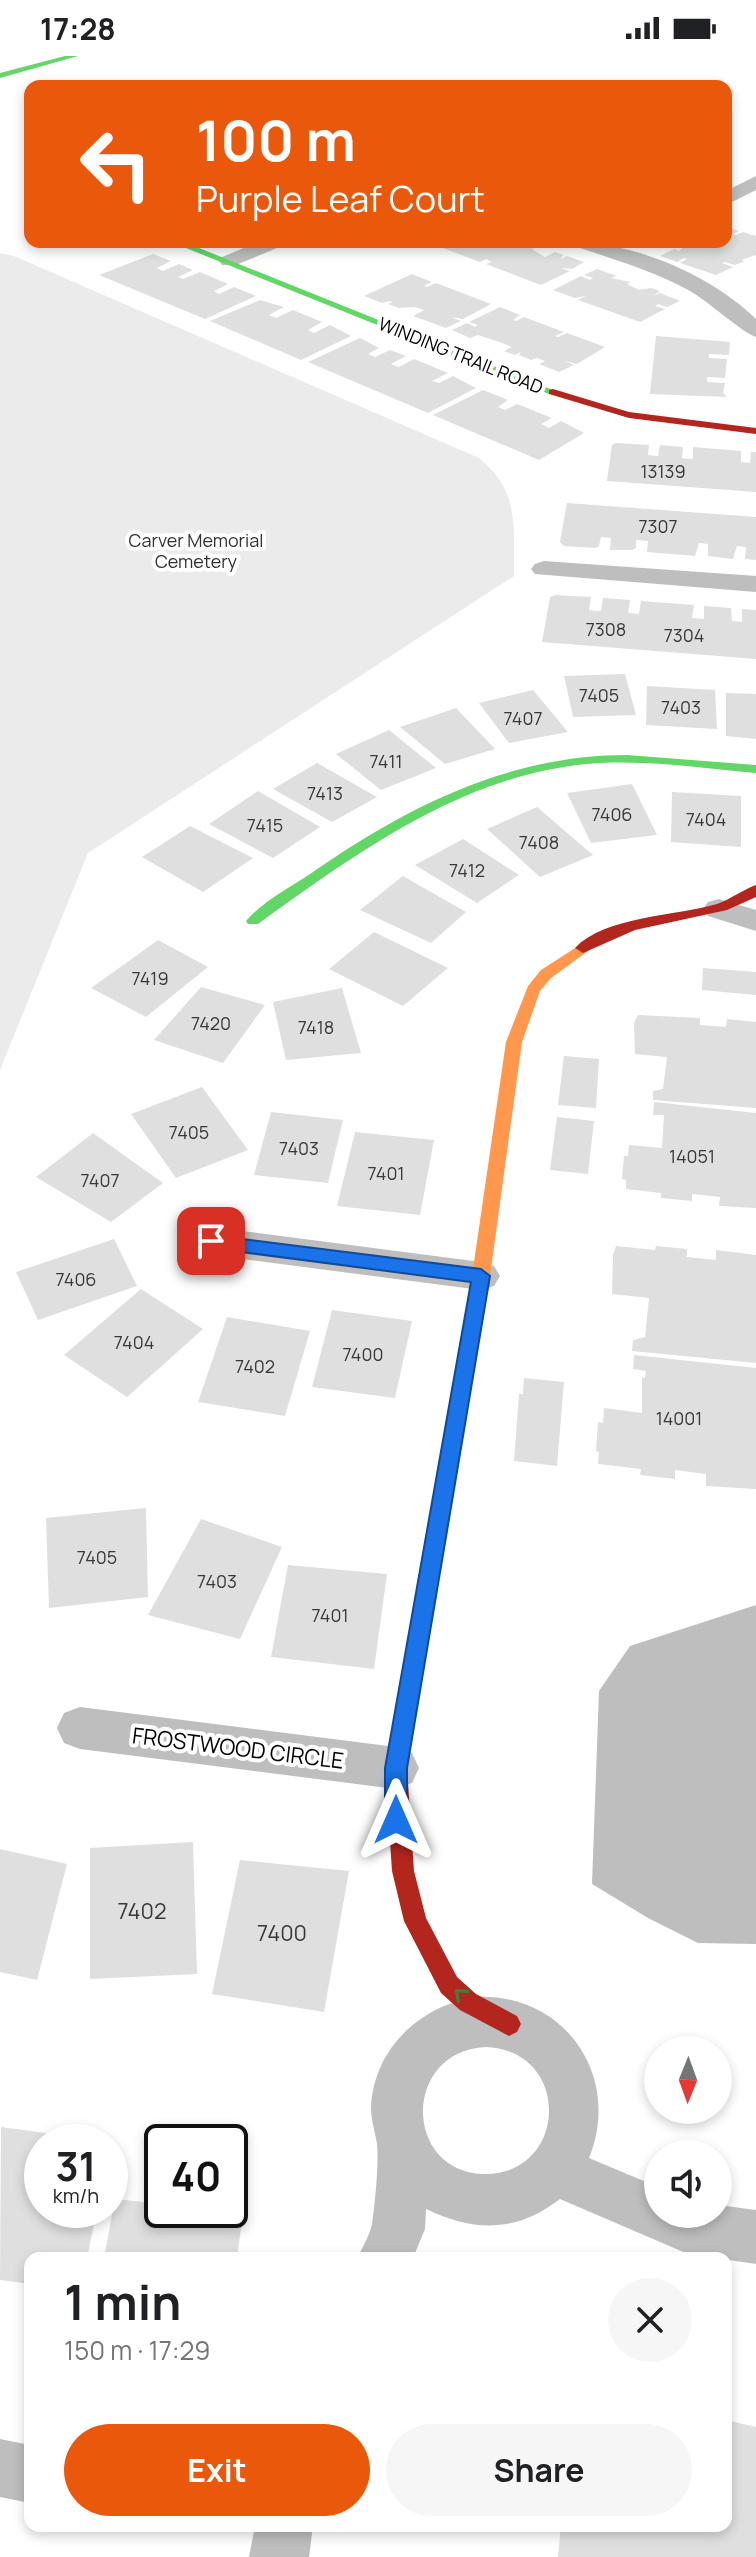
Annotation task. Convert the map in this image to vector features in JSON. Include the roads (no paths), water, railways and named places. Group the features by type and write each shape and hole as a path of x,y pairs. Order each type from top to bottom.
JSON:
{"street":[{"path":"0,60 13,56"},
{"path":"0,76 74,56"},
{"path":"732,203 756,182"},
{"name":"WINDING TRAIL ROAD","path":"193,248 586,405 646,421 756,431"},
{"path":"229,261 260,248"},
{"path":"597,248 708,291 741,314 756,331"},
{"path":"611,253 621,248"},
{"path":"544,569 756,584"},
{"path":"253,921 361,843 449,796 532,769 584,760 622,759 756,769"},
{"path":"391,2244 431,2213 511,2200 536,2189 556,2169 570,2143 574,2113 569,2083 555,2057 535,2037 454,1992 426,1949 413,1918 400,1863 396,1820 396,1768 481,1276 514,1042 533,990 546,974 574,953 605,936 657,919 719,909 743,900 756,890"},
{"path":"719,909 756,921"},
{"path":"211,1241 481,1276"},
{"name":"FROSTWOOD CIRCLE","path":"80,1728 396,1768"},
{"path":"426,1949 426,2011 399,2090 398,2115 403,2139 415,2163 433,2183 458,2197 484,2203"},
{"path":"407,2067 421,2047 439,2032 461,2023 485,2020 509,2024"},
{"path":"391,2244 403,2139"},
{"path":"556,2169 607,2195 644,2209"},
{"path":"695,2228 756,2237"},
{"path":"0,2468 24,2473"},
{"path":"279,2557 283,2532"}],"park label":[{"name":"Carver Memorial Cemetery","path":"196,550"}]}
